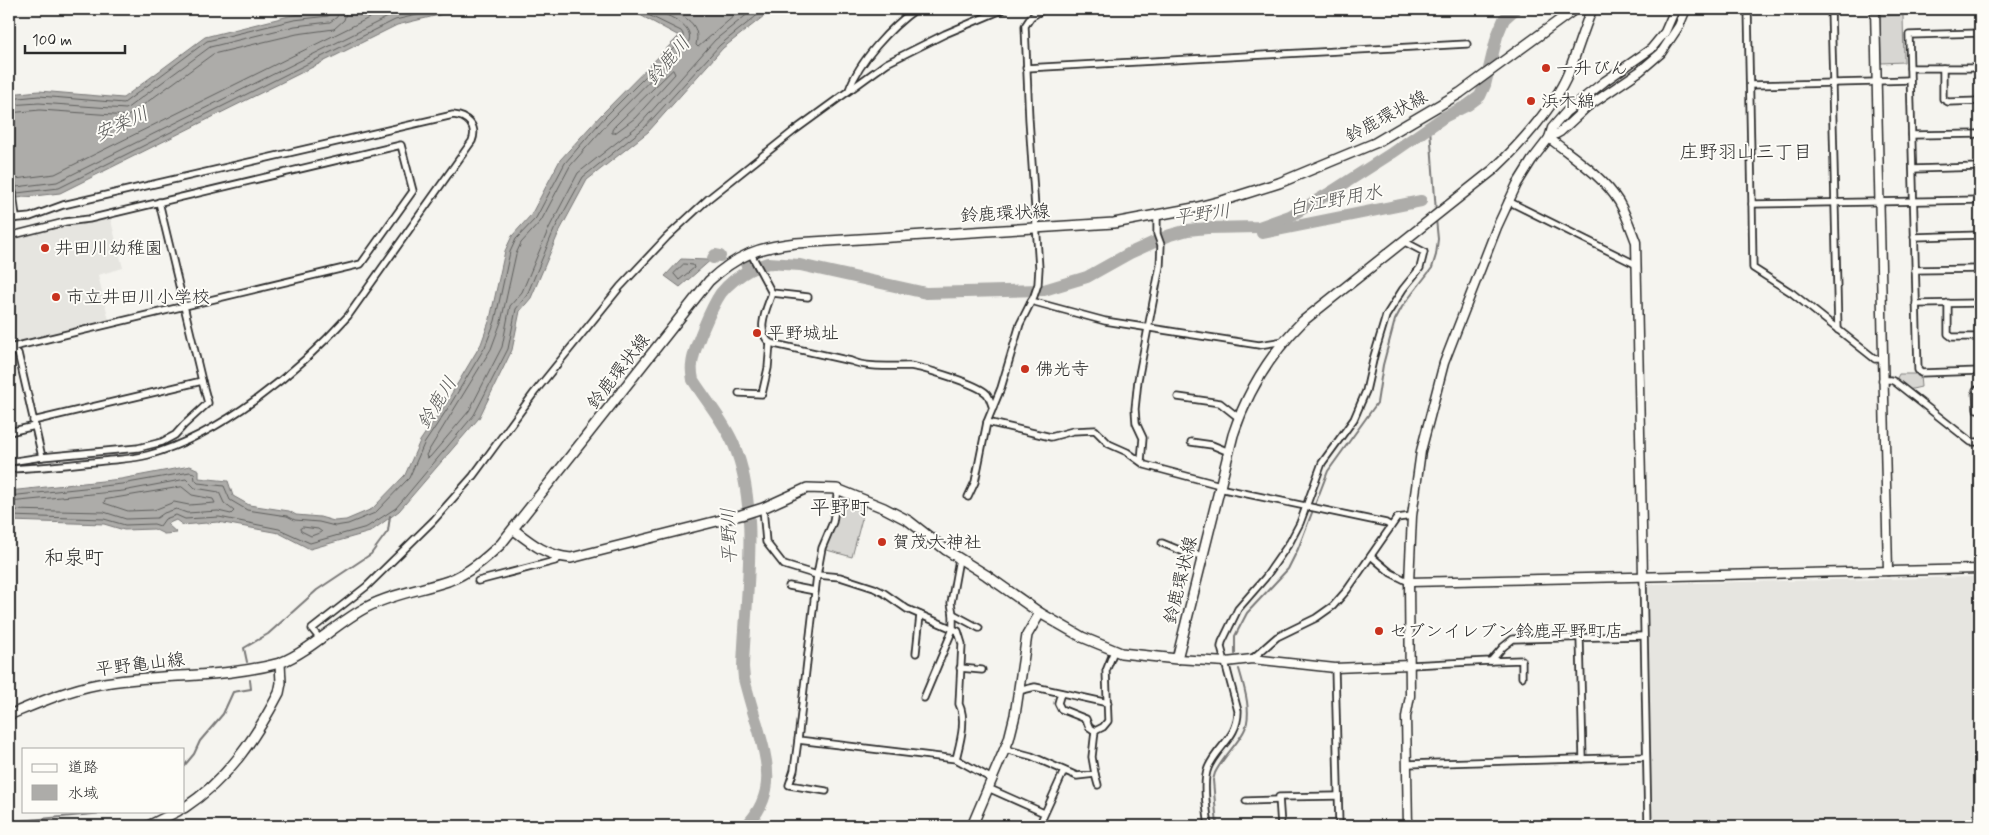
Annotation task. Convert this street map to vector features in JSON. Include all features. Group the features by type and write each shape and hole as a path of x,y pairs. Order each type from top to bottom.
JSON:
{"main road":[{"name":"鈴鹿環状線","path":"280,664 298,655 372,605 404,593 447,581 468,571 490,554 514,530 709,281 738,257 752,256 773,245 796,242 1114,223 1156,216 1226,200 1278,183 1375,143 1460,93 1576,9 1582,15 1584,28"},
{"name":"鈴鹿環状線","path":"1177,659 1229,452 1239,418 1253,388 1284,341 1303,321 1510,155 1539,119 1568,75 1592,9"},
{"path":"514,530 543,551 571,558 753,511 807,488 828,487 838,489 884,508 908,521 1040,614 1082,637 1128,655 1177,659"},
{"path":"972,826 1005,749 1015,715 1027,635 1040,614"},
{"path":"185,807 222,778 248,748 279,693 281,683 280,664"},
{"name":"平野亀山線","path":"9,715 76,689 100,684 258,669 280,664"},
{"path":"148,826 176,812"}],"street":[{"path":"849,90 853,79 884,38 916,9"},
{"path":"320,639 312,629 367,586 433,522 473,476 534,393 620,287 708,199 736,175 887,63 945,34 1004,9"},
{"path":"968,497 974,482 987,422 1001,388 1020,324 1033,299 1038,284 1039,268 1035,228 1025,26 1031,17 1044,9"},
{"path":"1550,138 1552,128 1566,112 1605,81 1651,50 1665,32 1674,9"},
{"path":"1408,826 1406,717 1410,696 1409,582 1412,516 1421,451 1444,363 1508,201 1532,160 1550,138 1560,132 1592,103 1640,71 1661,53 1679,26 1686,9"},
{"path":"1748,9 1752,268 1792,293 1876,359 1882,359"},
{"path":"1831,9 1838,330"},
{"path":"1875,9 1882,380 1888,571"},
{"path":"1980,34 1910,35 1918,370 1921,373 1980,371"},
{"path":"1026,68 1466,44"},
{"path":"1910,68 1972,68"},
{"path":"1943,68 1943,99 1948,102 1980,101"},
{"path":"1750,85 1832,84 1910,80"},
{"path":"9,219 16,215 30,216 63,205 452,116 461,116 468,120 474,130 472,141 348,316 328,339 258,397 219,424 185,443 147,456 9,469"},
{"path":"1912,136 1980,134"},
{"path":"1550,138 1602,182 1618,202 1636,242 1648,826"},
{"path":"9,236 65,222 89,219 401,145 413,191 361,264 9,349"},
{"path":"9,162 16,215"},
{"path":"1913,169 1980,167"},
{"path":"1752,204 1980,200"},
{"path":"1508,201 1637,265"},
{"path":"9,462 138,448 162,442 175,435 208,403 159,202"},
{"path":"1141,462 1143,438 1136,423 1135,408 1160,266 1161,245 1157,234 1156,216"},
{"path":"1914,236 1980,235"},
{"path":"1209,826 1206,776 1211,762 1236,728 1238,719 1221,647 1222,642 1232,618 1290,542 1307,507 1324,458 1354,419 1360,406 1386,316 1403,289 1420,268 1424,252 1403,241"},
{"path":"752,256 772,292 762,325 764,335 770,343 851,361 857,364 898,368 909,366 933,372 980,389 988,396 993,408"},
{"path":"1915,270 1980,269"},
{"path":"772,292 808,297"},
{"path":"1033,299 1098,320 1259,345 1284,341"},
{"path":"1948,303 1948,334 1952,337 1980,336"},
{"path":"1916,304 1980,303"},
{"path":"739,393 762,394 768,368 770,343"},
{"path":"9,349 18,353 42,457"},
{"path":"1882,380 1895,382 1971,442 1980,442"},
{"path":"9,432 34,423 202,381"},
{"path":"1976,390 1977,409 1980,409"},
{"path":"1178,397 1220,403 1239,418"},
{"path":"987,422 1051,437 1073,431 1096,430 1109,444 1127,452 1145,465 1220,487 1386,523 1391,526"},
{"path":"1191,442 1229,452"},
{"path":"826,791 791,787 789,785 794,770 798,740 817,575 822,548 833,522 838,489"},
{"path":"763,508 766,542 784,565 817,575 840,577 874,588 907,609 958,631 962,644 959,704 962,708 963,722 956,759"},
{"path":"1252,659 1277,637 1316,618 1333,606 1397,518 1412,516"},
{"path":"1162,543 1184,552 1203,556"},
{"path":"1371,556 1391,573 1409,582 1980,569"},
{"path":"478,581 555,561 561,557"},
{"path":"924,698 953,629 954,614 951,603 960,559"},
{"path":"789,586 815,591"},
{"path":"954,614 979,628"},
{"path":"916,653 920,615"},
{"path":"1491,662 1513,638 1643,636"},
{"path":"1580,638 1583,759"},
{"path":"1095,731 1103,728 1108,721 1106,671 1114,651"},
{"path":"1177,659 1226,662 1252,659 1335,668 1522,660 1522,677"},
{"path":"960,668 982,670"},
{"path":"1335,668 1339,826"},
{"path":"1018,691 1034,687 1108,703"},
{"path":"1060,693 1058,702 1061,710 1086,719 1090,727 1095,731"},
{"path":"1095,731 1092,757 1098,785"},
{"path":"798,740 956,759 992,779"},
{"path":"1005,749 1031,756 1077,776 1095,774"},
{"path":"1407,764 1646,757"},
{"path":"1039,826 1064,771"},
{"path":"988,788 1044,813"},
{"path":"1246,801 1279,800 1279,797 1338,796"},
{"path":"1279,800 1281,826"}],"shaded area":[{"path":"1903,15 1904,62 1881,63 1880,16"},
{"name":"市立井田川小学校","path":"110,217 123,268 98,275 109,320 9,344 9,238 63,224"},
{"path":"1899,374 1917,374 1917,376 1920,376 1921,387 1908,390 1896,380"},
{"path":"839,492 866,503 852,557 823,549 835,522"},
{"path":"1980,577 1980,826 1652,826 1646,584"}],"water":[{"name":"安楽川","path":"349,9 464,9 397,25 60,193 9,199 9,94 39,91 123,98 205,37 293,15"},
{"name":"鈴鹿川","path":"620,9 773,9 723,48 648,132 587,180 559,232 531,298 520,311 512,350 479,418 399,511 370,532 310,549 279,533 218,522 183,525 176,520 167,524 177,533 164,534 154,529 124,530 104,524 9,521 9,491 121,479 190,466 199,470 199,478 228,481 233,496 249,505 289,511 296,515 320,517 334,521 346,520 372,509 405,475 420,441 446,403 481,344 490,319 505,251 512,236 531,215 560,160 601,115 679,36 640,15"},
{"path":"713,258 680,287 665,276 681,259 707,260"}],"waterway":[{"name":"平野川","path":"746,264 751,269 768,263 800,265 926,293 1044,290 1087,277 1130,253 1170,235 1188,230 1207,228 1259,227 1290,216 1328,194 1444,117 1468,105 1480,96 1485,85 1497,36 1504,19 1515,9"},
{"path":"1430,128 1436,212"},
{"name":"白江野用水","path":"1262,233 1421,201"},
{"path":"1235,654 1235,636 1247,613 1288,569 1298,549 1328,471 1377,403 1383,365 1395,320 1402,307 1432,268 1438,239 1436,219"},
{"name":"平野川","path":"713,258 715,255 720,256"},
{"name":"平野川","path":"746,826 756,814 762,802 767,778 767,765 744,679 743,667 749,554 747,497 742,470 734,445 693,380 692,369 693,358 699,339 717,299 731,283 751,269"},
{"path":"247,662 244,648 268,634 317,590 371,554 388,531 390,516"},
{"path":"1217,826 1213,780 1218,767 1244,731 1248,717 1247,700 1239,669"},
{"path":"185,765 194,754 200,741 223,714 233,692 251,689 250,680"},
{"path":"9,824 20,821 114,812"}],"place":[{"name":"一升びん","path":"1546,68"},
{"name":"浜木綿","path":"1531,101"},
{"name":"井田川幼稚園","path":"45,248"},
{"name":"市立井田川小学校","path":"56,297"},
{"name":"平野城址","path":"757,333"},
{"name":"佛光寺","path":"1025,369"},
{"name":"賀茂大神社","path":"882,542"},
{"name":"セブンイレブン鈴鹿平野町店","path":"1379,631"}],"district":[{"name":"庄野羽山三丁目","path":"1746,151"},
{"name":"平野町","path":"840,507"},
{"name":"和泉町","path":"74,557"}]}
